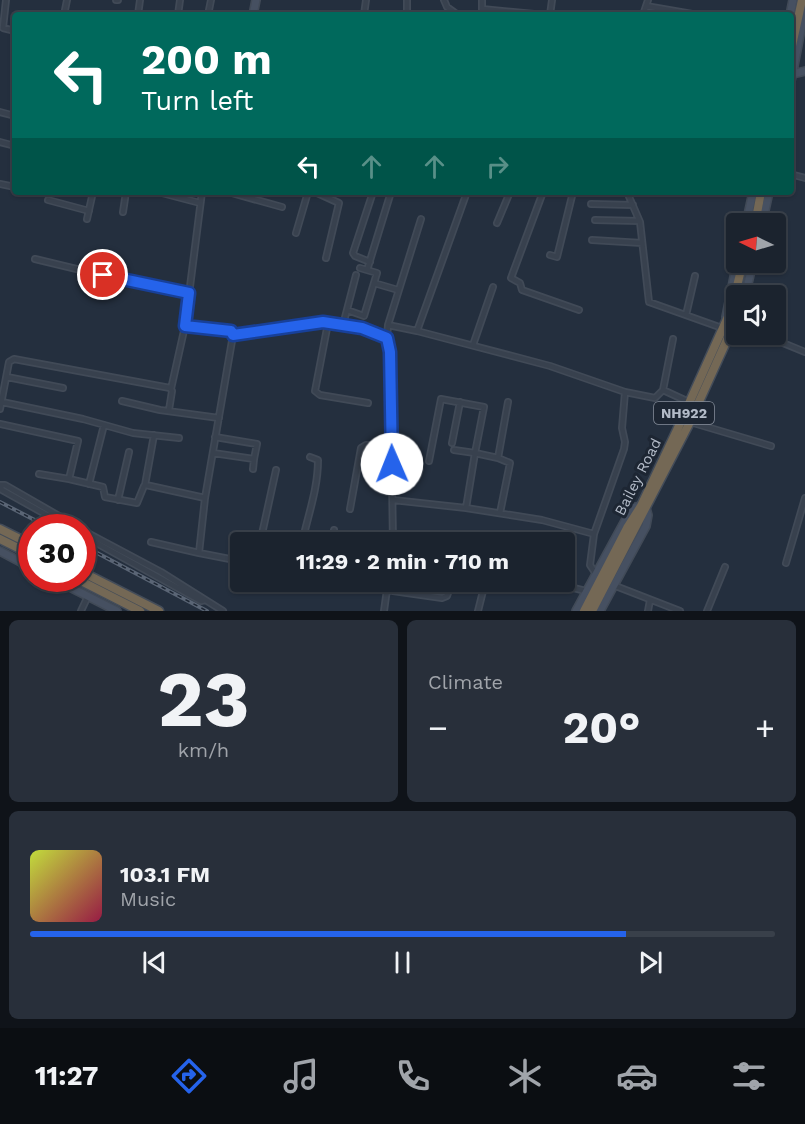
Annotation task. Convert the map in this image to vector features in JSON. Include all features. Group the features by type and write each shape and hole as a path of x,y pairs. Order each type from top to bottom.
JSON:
{"highway":[{"path":"794,22 800,0"},
{"path":"794,33 800,0"},
{"path":"754,213 757,195"},
{"name":"Bailey Road","path":"584,611 627,528 643,507 689,402 726,334"},
{"name":"NH922","path":"592,611 643,507 690,422 726,337"},
{"path":"0,529 18,538"},
{"path":"0,539 18,548"},
{"path":"96,579 159,611"},
{"path":"96,588 140,611"}],"main road":[{"path":"794,59 805,9"},
{"path":"752,213 756,195"},
{"path":"764,213 768,195"},
{"path":"576,611 632,508 643,507 648,515 646,526 600,611"},
{"path":"0,551 18,561"},
{"path":"80,592 117,611"}],"street":[{"path":"6,0 3,28 12,31"},
{"path":"444,0 447,7 454,12"},
{"path":"482,0 482,12"},
{"path":"647,3 685,12"},
{"path":"87,219 92,195"},
{"path":"123,212 126,195"},
{"path":"169,195 200,203"},
{"path":"169,410 171,389 185,326 201,195"},
{"path":"239,195 282,207"},
{"path":"296,233 307,195"},
{"path":"322,195 339,203 326,258"},
{"path":"372,195 353,253 369,265 390,195"},
{"path":"417,331 466,195"},
{"path":"497,223 509,195"},
{"path":"542,195 511,278 520,283 522,290 579,310"},
{"path":"550,255 557,257 572,195"},
{"path":"628,195 639,221 649,302 694,320 726,323"},
{"path":"48,200 89,211"},
{"path":"591,204 633,205"},
{"path":"393,532 388,326 421,219"},
{"path":"595,220 639,221"},
{"path":"592,240 642,243"},
{"path":"35,259 189,293"},
{"path":"347,310 364,316 377,273 360,268"},
{"path":"344,325 356,274"},
{"path":"686,315 695,276"},
{"path":"374,283 399,290"},
{"path":"473,345 493,287"},
{"path":"233,335 328,322 362,328 387,338"},
{"path":"328,322 315,391 320,395 368,403"},
{"path":"185,326 231,331 233,335 205,498 199,553"},
{"path":"388,326 473,345 550,366 625,392 655,398 663,390 673,339"},
{"path":"786,344 805,352"},
{"path":"0,409 9,362 14,359 171,389"},
{"path":"0,377 63,388"},
{"path":"663,390 689,402"},
{"path":"596,574 590,566 594,534 624,449 622,428 625,392"},
{"path":"429,461 440,400 443,398 484,407 466,508"},
{"path":"1,399 133,433 179,438"},
{"path":"122,401 160,410 219,418"},
{"path":"452,443 460,402"},
{"path":"498,458 508,402"},
{"path":"690,422 771,446"},
{"path":"0,424 78,441 69,479"},
{"path":"89,484 104,425"},
{"path":"39,474 104,488 104,497 137,503 145,485 154,435"},
{"path":"215,437 257,444 253,468"},
{"path":"350,509 361,448 366,445 391,446"},
{"path":"454,450 498,458 510,463 500,513"},
{"path":"118,500 129,452"},
{"path":"213,453 254,459"},
{"path":"305,532 318,474 318,460 310,457"},
{"path":"262,532 276,470"},
{"path":"45,514 2,490 0,486 5,485 55,514"},
{"path":"145,485 205,498"},
{"path":"393,500 542,520 594,534"},
{"path":"786,563 805,501"},
{"path":"96,537 161,572 223,611"},
{"path":"152,542 230,559"},
{"path":"96,543 201,601 205,600"},
{"path":"707,611 725,567"},
{"path":"613,585 680,611"},
{"path":"575,588 586,591"},
{"path":"384,611 387,592"},
{"path":"412,592 442,597 447,596 448,592"},
{"path":"478,611 482,592"},
{"path":"81,611 88,596"},
{"path":"648,611 650,600"}],"railway":[{"path":"0,502 23,514"},
{"path":"96,552 207,611"}],"route":[{"path":"103,275 189,293 185,326 231,331 233,335 323,322 362,328 387,338 390,352 392,464"}]}
